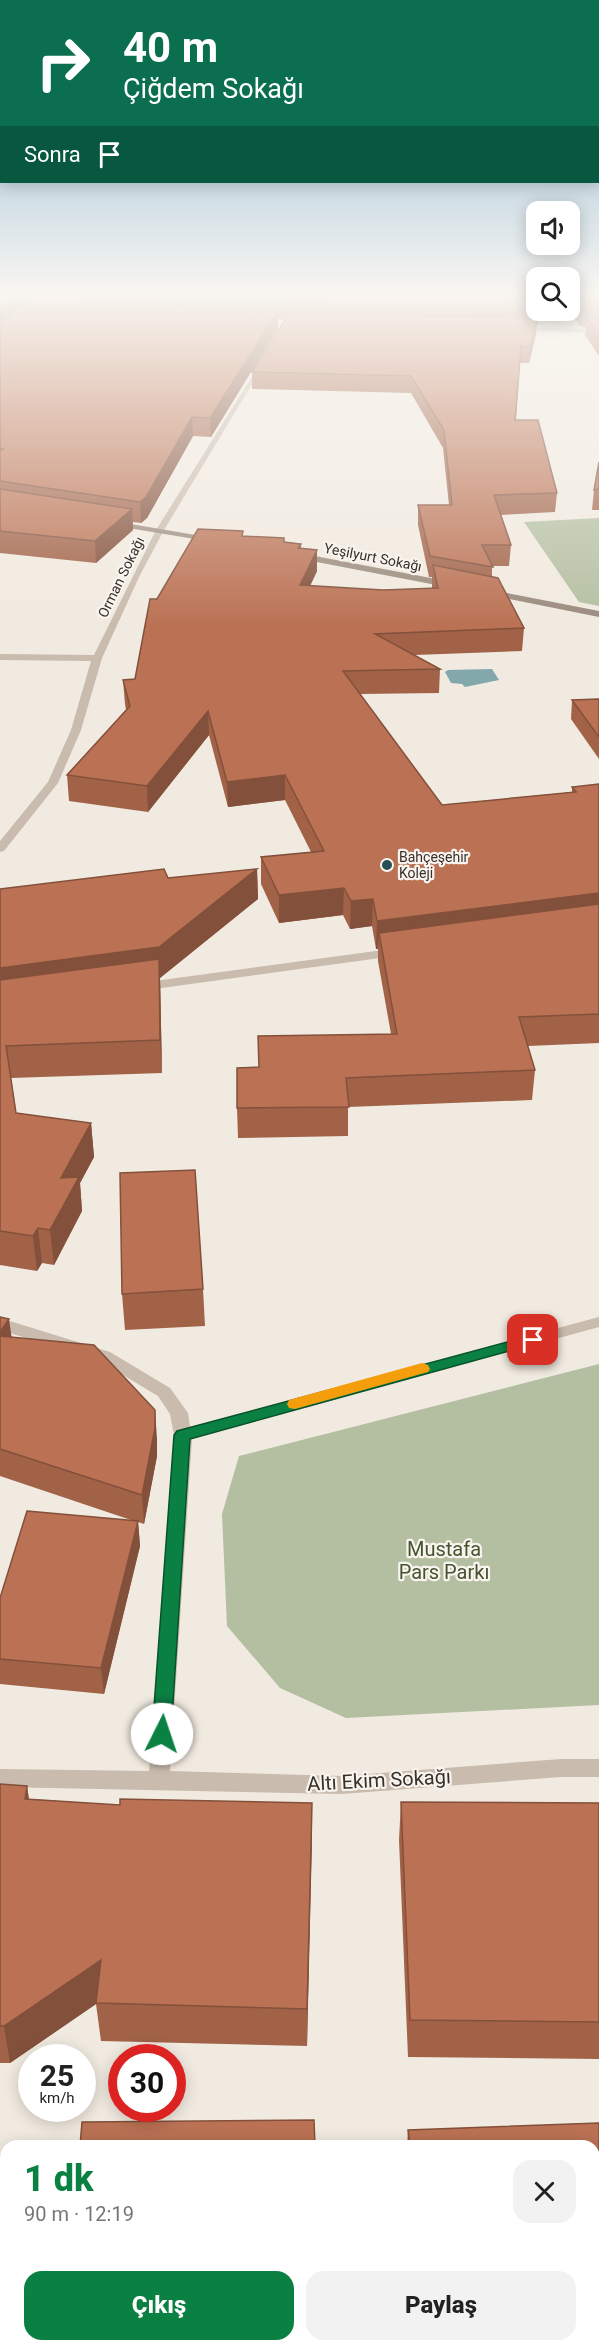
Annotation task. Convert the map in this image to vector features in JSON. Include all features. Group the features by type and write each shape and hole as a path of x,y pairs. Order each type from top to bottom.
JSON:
{"main road":[{"path":"103,521 218,541"},
{"name":"Yeşilyurt Sokağı","path":"289,555 465,588"},
{"path":"477,590 599,614"}],"street":[{"name":"Orman Sokağı","path":"0,849 53,783 76,730 97,658 160,530 236,406"},
{"path":"0,657 97,658"},
{"path":"129,989 411,951"},
{"path":"183,1435 599,1322"},
{"path":"0,1324 104,1356 164,1392 179,1413 183,1435 159,1780"},
{"name":"Altı Ekim Sokağı","path":"0,1778 342,1785 561,1767 599,1768"}],"green space":[{"path":"599,518 599,606 579,602 524,522"},
{"name":"Mustafa Pars Parkı","path":"599,1364 599,1705 346,1718 280,1688 227,1626 222,1514 239,1456"}],"water":[{"path":"492,669 499,680 465,687 462,684 451,683 445,672 448,670"}],"building":[{"path":"0,406 218,406 210,418 192,417 146,497 140,502 0,481 0,451 3,449 0,449"},
{"path":"429,406 516,406 515,420 538,420 557,493 494,495 511,545 482,545 493,567 430,556 418,505 452,505 444,430"},
{"path":"599,462 599,489 594,490"},
{"path":"0,489 132,509 95,541 0,531"},
{"path":"198,529 243,531 242,536 284,538 284,542 301,544 298,548 317,550 300,585 383,590 438,588 433,565 498,578 524,628 375,634 440,669 343,671 442,805 576,792 572,787 599,784 599,893 377,921 373,899 351,901 344,888 279,895 261,857 324,851 285,775 227,782 208,711 147,786 67,775 130,706 123,680 135,679 150,599 157,599"},
{"path":"599,699 599,737 572,700"},
{"path":"164,869 168,878 257,869 159,947 0,968 0,889"},
{"path":"599,904 599,1014 519,1017 535,1070 346,1078 349,1107 237,1108 237,1068 259,1067 258,1036 397,1034 379,933"},
{"path":"159,959 160,1040 6,1046 16,1113 91,1123 61,1178 79,1177 50,1230 38,1228 33,1236 0,1231 0,980"},
{"path":"195,1170 203,1289 122,1294 120,1173"},
{"path":"0,1317 9,1319 0,1332"},
{"path":"0,1336 94,1345 155,1410 155,1428 142,1495 0,1449"},
{"path":"27,1511 138,1521 101,1668 0,1659 0,1598"},
{"path":"0,1784 27,1786 25,1799 120,1805 120,1799 312,1803 307,2009 96,2003 101,1960 4,2026 0,2026"},
{"path":"401,1802 599,1803 599,2022 410,2020"},
{"path":"314,2120 315,2140 80,2140 82,2122"},
{"path":"599,2123 599,2140 409,2140 408,2130"}],"slow traffic":[{"path":"295,1404 422,1369"}],"place":[{"name":"Bahçeşehir Koleji","path":"387,865"}],"route":[{"path":"162,1734 183,1435 533,1340"}]}
